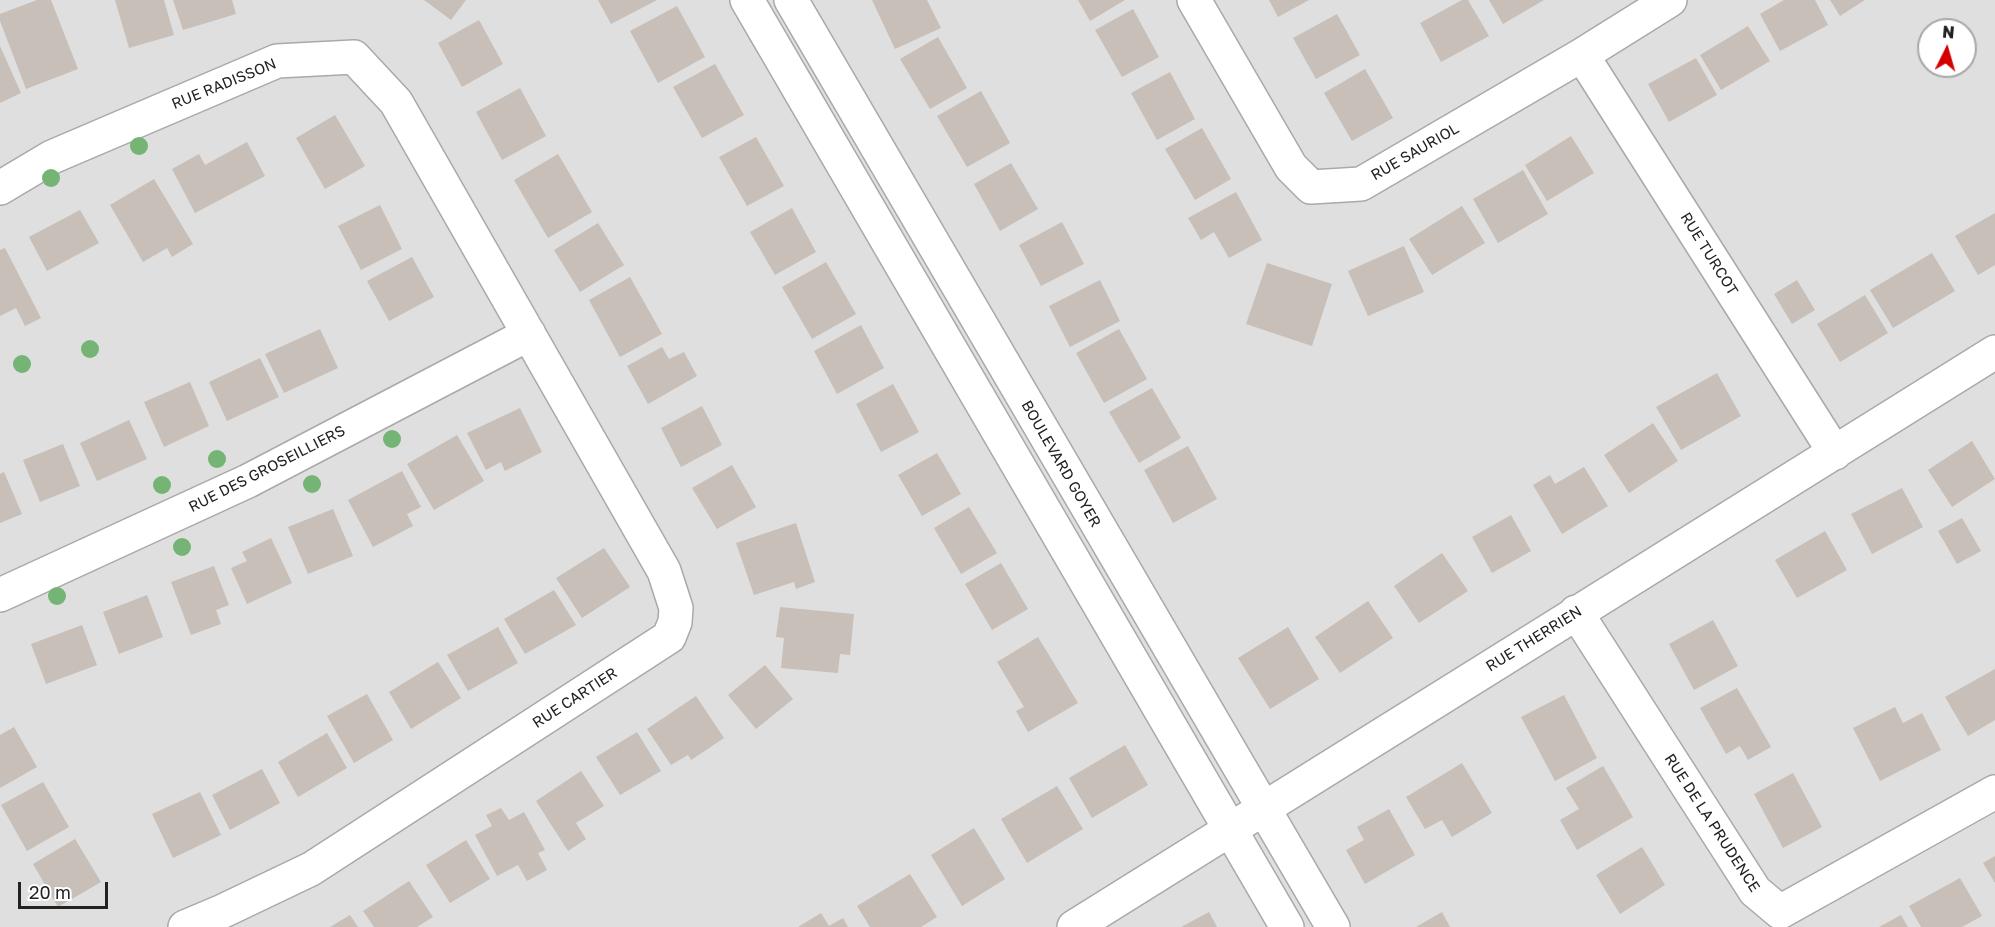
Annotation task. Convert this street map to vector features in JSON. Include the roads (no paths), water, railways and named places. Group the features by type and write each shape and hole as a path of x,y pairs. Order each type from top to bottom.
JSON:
{"street":[{"path":"747,0 1287,927"},
{"name":"BOULEVARD GOYER","path":"791,0 1333,927"},
{"name":"RUE SAURIOL","path":"1194,0 1291,167 1311,187 1361,184 1582,55 1670,0"},
{"name":"RUE TURCOT","path":"1582,55 1835,453"},
{"name":"RUE RADISSON","path":"0,189 52,157 277,61 354,57 396,102 529,334"},
{"name":"RUE DES GROSEILLIERS","path":"0,595 248,481 529,334"},
{"name":"RUE CARTIER","path":"185,927 311,869 669,637 675,622 676,608 664,571 529,334"},
{"name":"RUE THERRIEN","path":"1074,927 1995,352"},
{"name":"RUE DE LA PRUDENCE","path":"1576,612 1755,891 1780,912 1995,792"}]}
